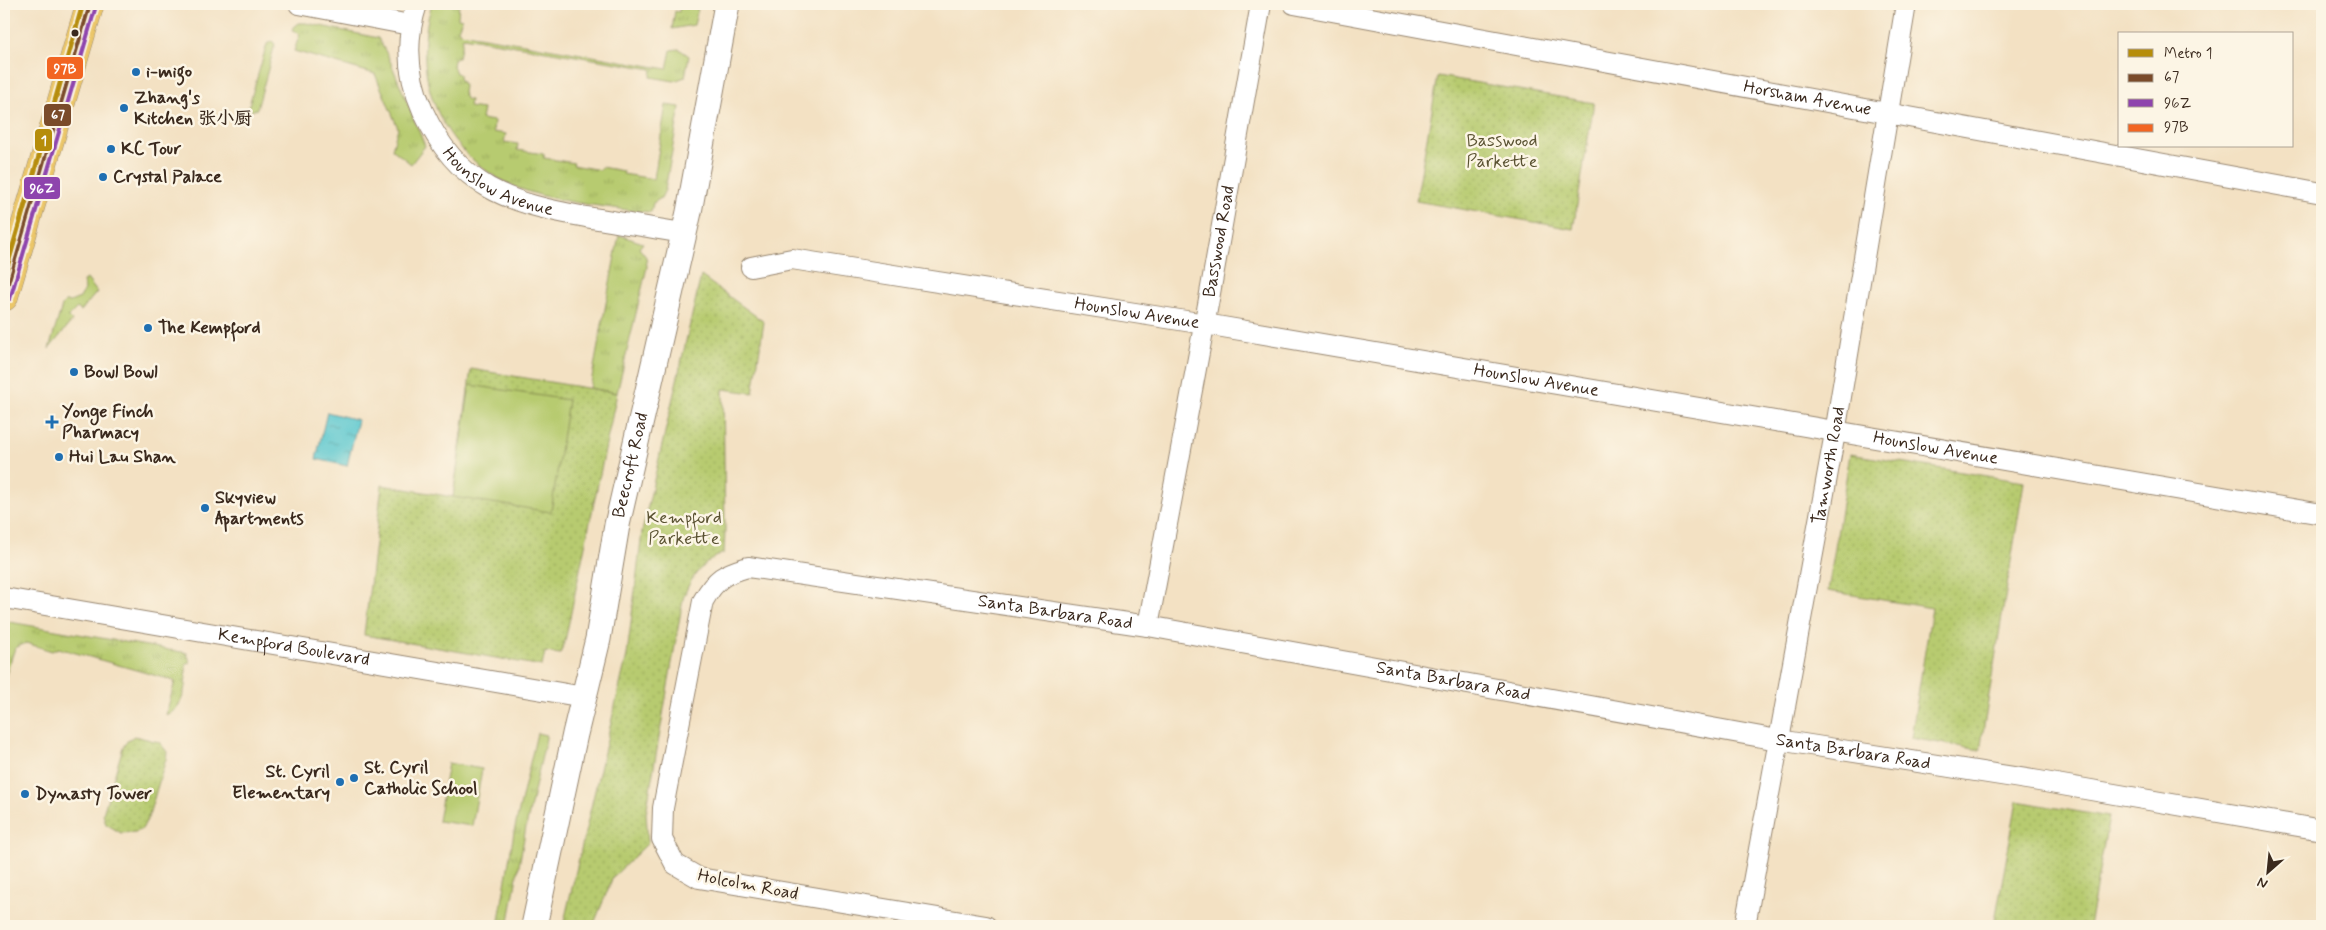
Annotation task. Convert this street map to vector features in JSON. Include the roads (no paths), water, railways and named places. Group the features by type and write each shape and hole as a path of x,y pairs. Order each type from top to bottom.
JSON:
{"main road":[{"path":"4,297 90,4"}],"street":[{"path":"299,4 410,25 417,4"},
{"name":"Beecroft Road","path":"534,926 598,639 617,526 684,233 728,4"},
{"name":"Basswood Road","path":"1148,626 1261,4"},
{"name":"Horsham Avenue","path":"1294,4 2322,193"},
{"name":"Tamworth Road","path":"1745,926 1835,433 1906,4"},
{"name":"Hounslow Avenue","path":"410,25 409,64 421,106 441,144 458,164 475,178 504,196 537,208 684,233"},
{"name":"Hounslow Avenue","path":"751,267 792,259 1204,324 1835,433 2322,514"},
{"name":"Santa Barbara Road","path":"684,705 703,601 712,585 725,574 748,567 1148,626 1778,740 2039,781 2322,830"},
{"name":"Kempford Boulevard","path":"4,598 584,697"},
{"name":"Holcolm Road","path":"684,705 663,808 662,839 675,864 699,878 986,926"}],"water":[{"path":"327,412 358,420 347,466 316,459"}],"metro line":[{"name":"1","path":"4,277 83,4"}],"place":[{"name":"i-migo","path":"136,72"},
{"name":"Zhang's Kitchen 张小厨","path":"124,108"},
{"name":"KC Tour","path":"111,149"},
{"name":"Crystal Palace","path":"103,177"},
{"name":"The Kempford","path":"148,328"},
{"name":"Bowl Bowl","path":"74,372"},
{"name":"Yonge Finch Pharmacy","path":"52,422"},
{"name":"Hui Lau Shan","path":"59,457"},
{"name":"Skyview Apartments","path":"205,508"},
{"name":"St. Cyril Catholic School","path":"354,778"},
{"name":"St. Cyril Elementary","path":"340,782"},
{"name":"Dynasty Tower","path":"25,794"}],"park label":[{"name":"Basswood Parkette","path":"1502,151"},
{"name":"Kempford Parkette","path":"684,528"}]}
